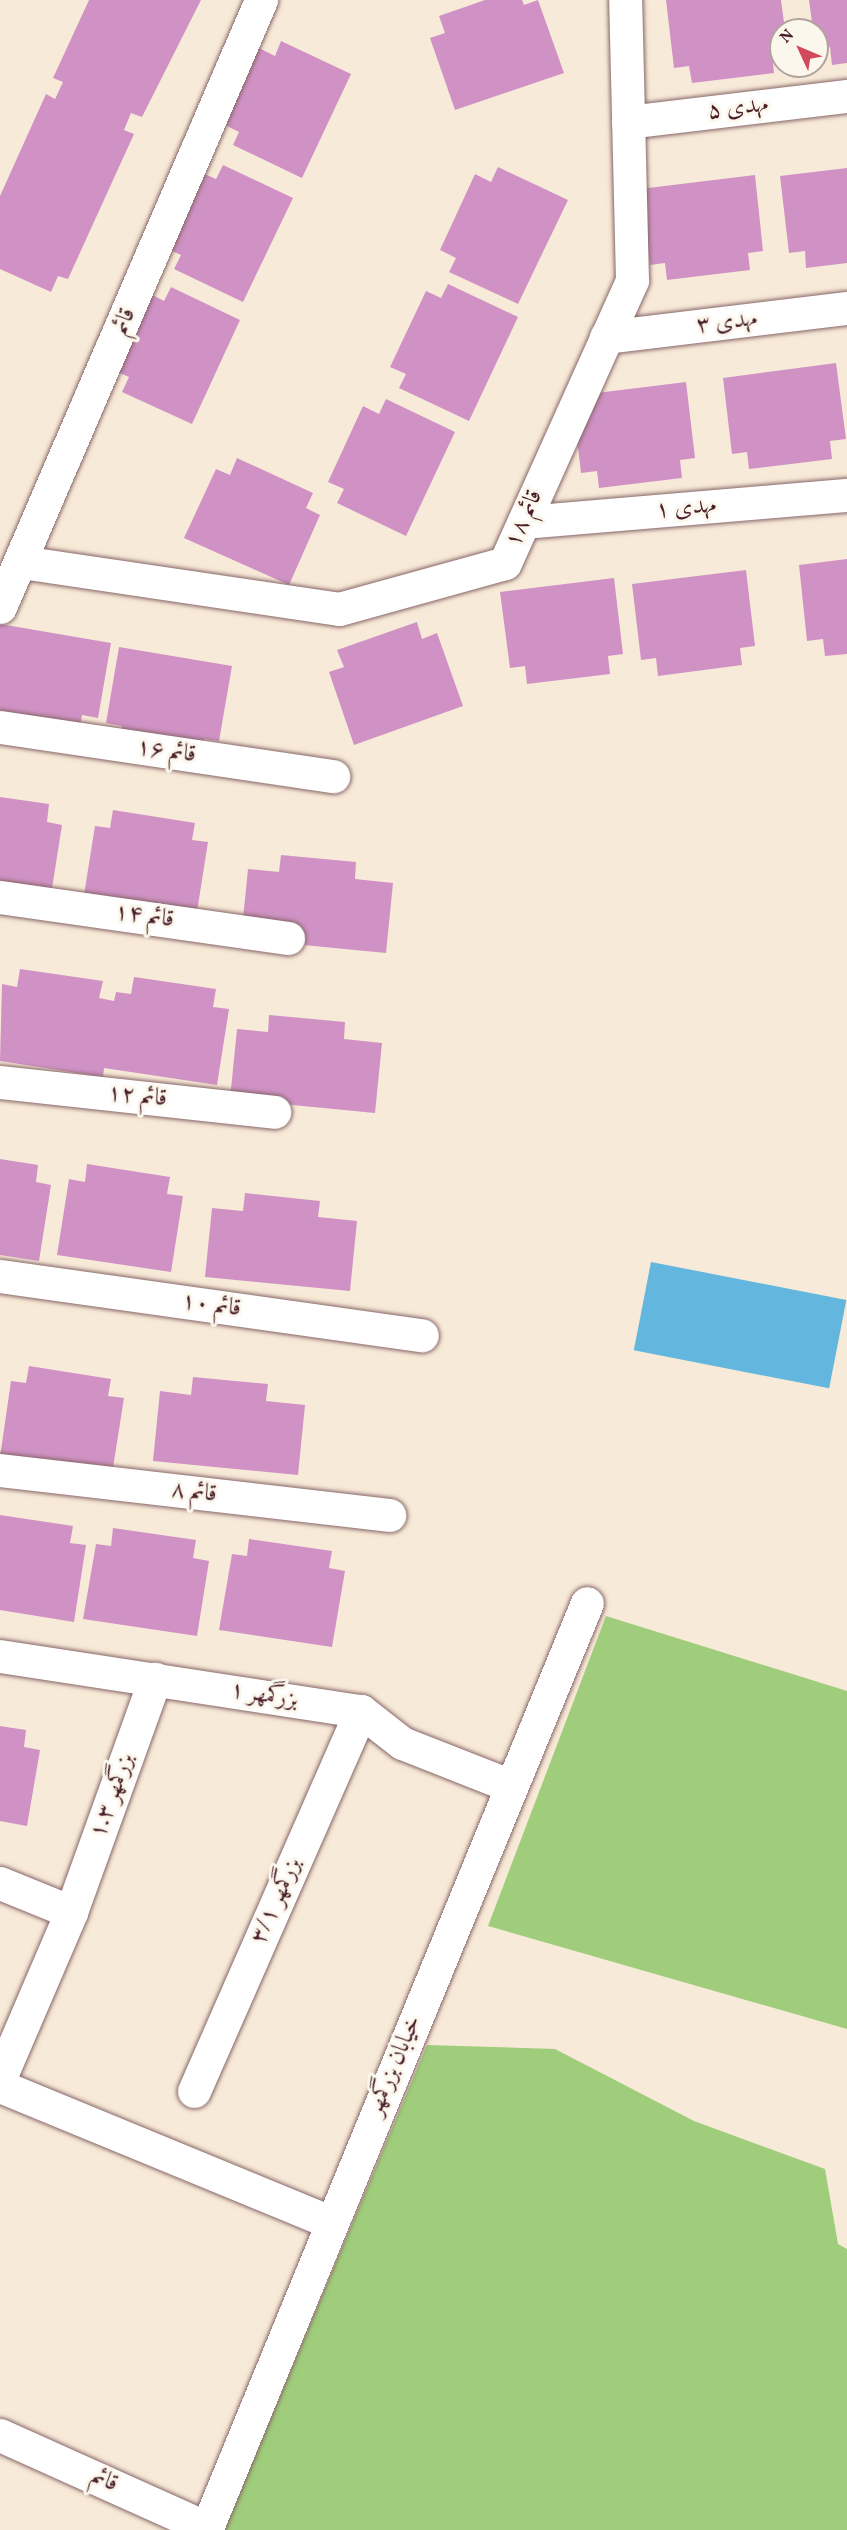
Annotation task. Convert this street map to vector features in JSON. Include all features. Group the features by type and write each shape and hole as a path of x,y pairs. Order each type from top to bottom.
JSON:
{"street":[{"name":"قائم","path":"0,607 248,37 261,0"},
{"name":"قائم","path":"248,37 272,0"},
{"name":"قائم ۱۸","path":"21,562 339,609 505,563 632,280 626,0"},
{"name":"مهدی ۵","path":"628,122 847,96"},
{"name":"مهدی ۳","path":"606,337 847,308"},
{"name":"مهدی ۱","path":"524,522 847,495"},
{"name":"قائم ۱۶","path":"0,727 333,776"},
{"name":"قائم ۱۴","path":"0,897 288,938"},
{"name":"قائم ۱۲","path":"0,1082 274,1112"},
{"name":"قائم ۱۰","path":"0,1276 422,1335"},
{"name":"قائم ۸","path":"0,1470 389,1515"},
{"name":"خیابان بزرگمهر","path":"207,2529 330,2222 587,1603"},
{"name":"بزرگمهر ۱","path":"0,1656 361,1711 402,1743 512,1786"},
{"name":"بزرگمهر ۱.۳","path":"0,2078 71,1912 155,1679"},
{"name":"بزرگمهر ۳/۱","path":"194,2091 361,1711"},
{"path":"0,1883 71,1912"},
{"path":"0,2086 330,2222"},
{"name":"قائم","path":"0,2435 207,2529"}],"green space":[{"path":"606,1616 847,1691 847,2029 488,1926"},
{"path":"427,2045 555,2049 694,2121 825,2169 838,2244 847,2249 847,2530 224,2530"}],"water":[{"path":"651,1262 846,1300 829,1388 634,1350"}],"building":[{"path":"89,0 201,0 142,117 131,113 124,130 134,134 68,279 58,276 51,292 0,269 0,196 46,94 55,99 63,82 53,78"},
{"path":"485,0 522,0 524,5 538,0 564,73 455,110 430,38 445,33 439,16"},
{"path":"666,0 781,0 783,18 769,18 769,74 692,83 689,66 674,68"},
{"path":"809,0 847,0 847,63 832,65 829,47 829,18 811,18"},
{"path":"281,41 351,74 302,178 233,145 239,132 223,124 259,48 275,56"},
{"path":"223,165 293,198 243,302 174,269 181,255 165,248 200,172 216,179"},
{"path":"498,167 568,200 518,304 449,272 456,258 440,250 475,174 491,182"},
{"path":"847,168 847,263 806,268 805,251 789,253 780,176"},
{"path":"755,175 763,251 748,253 750,270 667,280 665,263 650,265 640,189"},
{"path":"448,284 518,317 469,421 399,388 406,374 390,367 426,291 441,298"},
{"path":"171,287 240,320 192,424 122,392 129,377 113,370 149,293 164,301"},
{"path":"836,363 846,439 830,441 832,459 749,469 747,452 732,454 723,378"},
{"path":"686,382 695,458 680,460 682,478 599,488 597,471 581,473 572,396"},
{"path":"386,399 455,432 406,536 337,503 344,489 328,482 363,406 379,414"},
{"path":"237,458 313,493 306,508 320,515 289,585 184,538 216,469 230,475"},
{"path":"847,559 847,654 825,656 823,639 807,641 799,565"},
{"path":"746,570 755,646 740,648 742,665 658,676 656,658 641,660 632,584"},
{"path":"614,578 623,654 608,656 610,674 527,684 525,666 510,668 500,592"},
{"path":"417,622 422,639 437,633 463,706 354,745 329,672 344,667 337,650"},
{"path":"0,624 111,643 98,718 82,715 79,733 0,720"},
{"path":"119,647 232,666 219,741 204,739 201,756 118,743 122,726 106,723"},
{"path":"0,797 49,804 47,822 62,825 50,901 0,893"},
{"path":"113,810 195,823 192,840 208,842 196,918 83,901 95,826 110,828"},
{"path":"281,855 356,862 355,879 393,883 386,953 241,939 248,869 279,872"},
{"path":"20,969 103,981 99,998 114,1001 116,992 131,994 134,977 216,989 213,1007 229,1009 217,1085 104,1068 103,1077 0,1061 2,984 17,987"},
{"path":"269,1015 345,1022 344,1039 382,1043 375,1113 230,1099 237,1029 268,1032"},
{"path":"0,1159 38,1165 36,1182 51,1185 39,1261 0,1255"},
{"path":"87,1164 170,1177 167,1194 183,1196 171,1272 57,1255 69,1179 85,1182"},
{"path":"245,1193 320,1201 318,1217 357,1221 350,1291 205,1277 212,1208 243,1211"},
{"path":"29,1366 111,1379 108,1396 124,1398 112,1474 0,1457 11,1381 26,1383"},
{"path":"193,1377 268,1384 266,1401 305,1405 298,1475 153,1461 160,1391 191,1395"},
{"path":"0,1515 73,1526 70,1543 86,1545 74,1622 0,1610"},
{"path":"113,1528 196,1540 193,1558 209,1561 197,1636 83,1619 96,1544 111,1546"},
{"path":"249,1539 332,1551 329,1568 345,1571 332,1647 219,1630 232,1554 247,1556"},
{"path":"0,1726 26,1730 24,1747 40,1750 27,1826 0,1821"}]}
